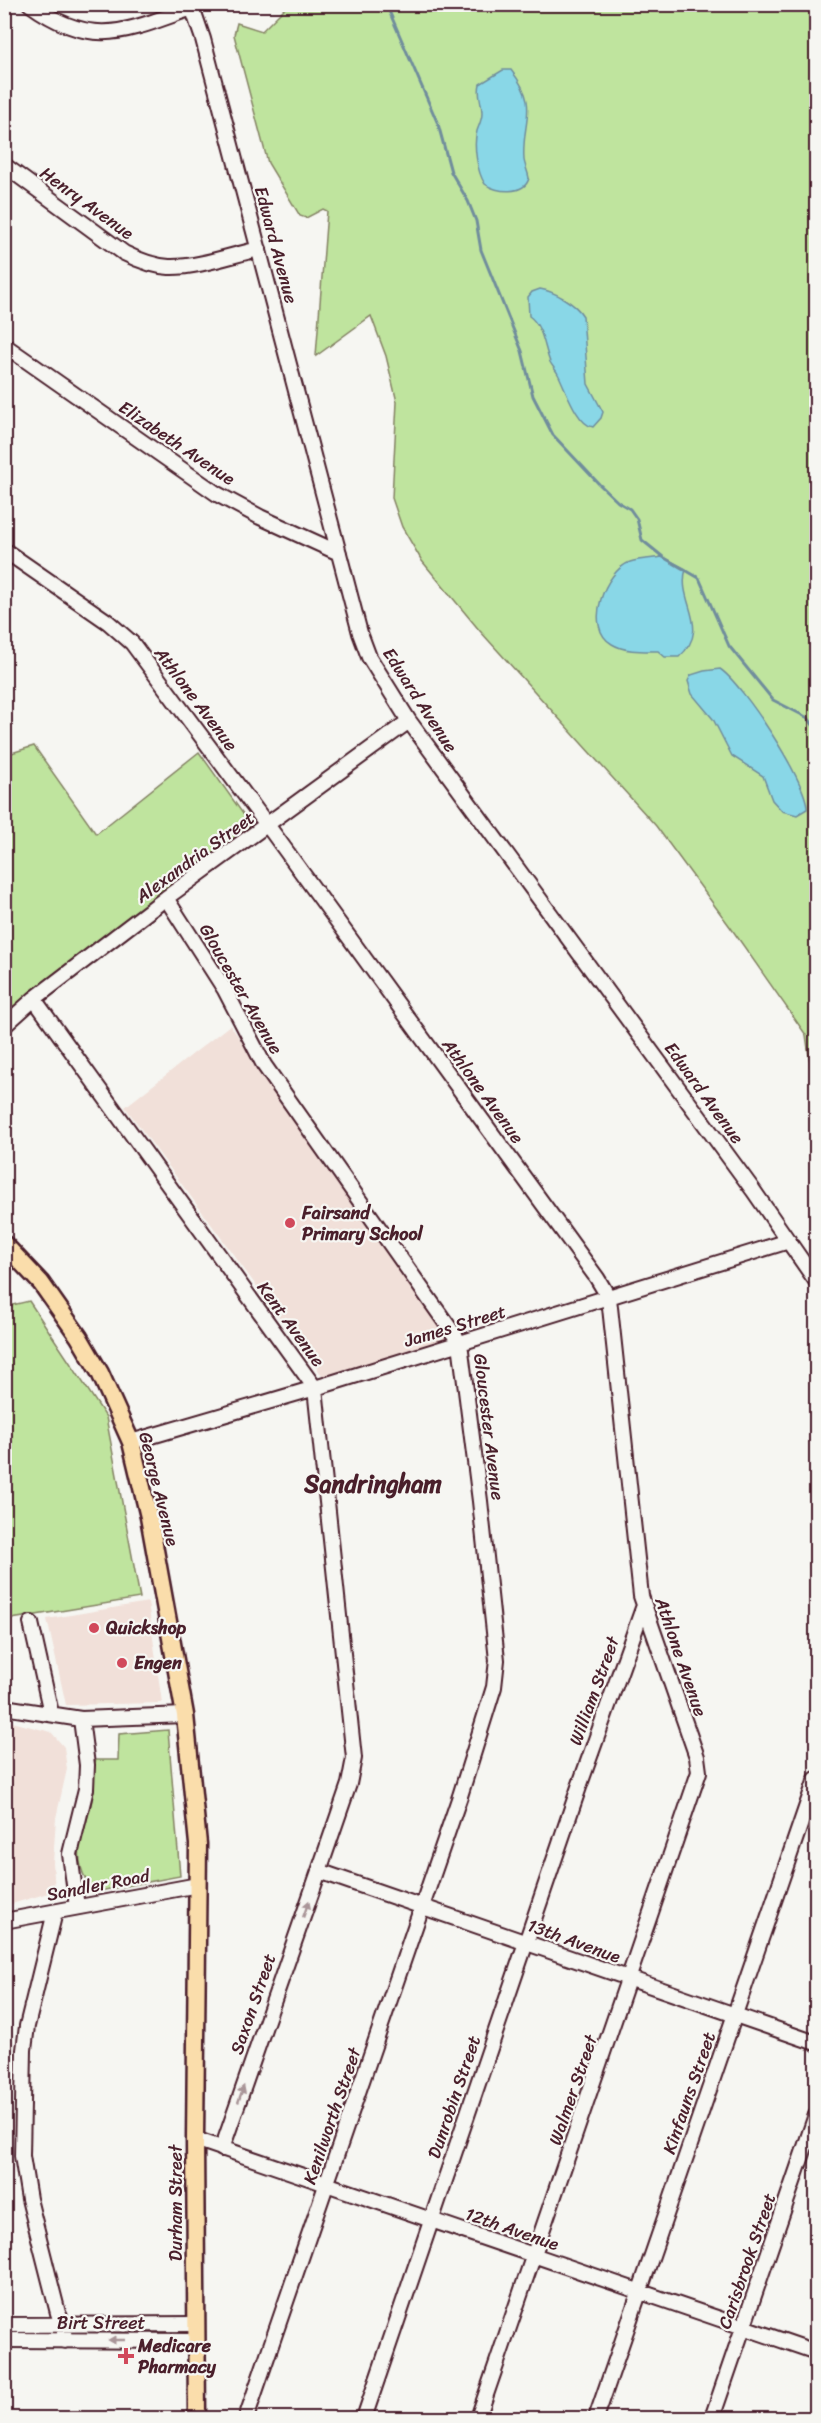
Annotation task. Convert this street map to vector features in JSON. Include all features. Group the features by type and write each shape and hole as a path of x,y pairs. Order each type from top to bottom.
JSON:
{"main road":[{"name":"George Avenue","path":"4,1244 40,1283 79,1337 100,1373 131,1442 149,1517 182,1712 196,1825 195,1885"},
{"name":"Durham Street","path":"195,1885 197,2418"}],"street":[{"path":"30,4 61,24 100,33 124,32 192,6"},
{"name":"Edward Avenue","path":"192,6 203,39 339,553 369,657 409,721 816,1281"},
{"name":"Henry Avenue","path":"4,165 124,254 147,263 169,267 182,266 259,249"},
{"name":"Elizabeth Avenue","path":"4,345 217,494 260,517 339,553"},
{"name":"Athlone Avenue","path":"4,550 126,636 268,826 609,1298 643,1608 697,1757 699,1772"},
{"name":"Alexandria Street","path":"4,1026 34,999 166,898 268,826 409,721"},
{"name":"Gloucester Avenue","path":"166,898 225,990 264,1065 460,1343 497,1660 494,1686 450,1825"},
{"name":"Kent Avenue","path":"34,999 315,1388 354,1758 349,1784 319,1871"},
{"name":"James Street","path":"131,1442 315,1388 789,1241"},
{"name":"William Street","path":"579,1787 643,1608"},
{"path":"31,1623 51,1713"},
{"path":"4,1707 81,1719 182,1712"},
{"path":"77,1907 70,1854 86,1789 87,1765 81,1719"},
{"name":"Walmer Street","path":"478,2418 630,1980 699,1772"},
{"name":"Kinfauns Street","path":"596,2418 816,1779"},
{"name":"Dunrobin Street","path":"364,2418 579,1787"},
{"name":"Kenilworth Street","path":"246,2418 450,1825"},
{"name":"13th Avenue","path":"319,1871 816,2043"},
{"name":"Saxon Street","path":"222,2149 319,1871"},
{"name":"Sandler Road","path":"4,1921 195,1885"},
{"path":"56,1912 27,2026 24,2050 22,2156 29,2199 57,2320 65,2341"},
{"name":"Carisbrook Street","path":"712,2418 816,2115"},
{"name":"12th Avenue","path":"195,2139 816,2352"},
{"path":"50,2341 57,2320"},
{"name":"Birt Street","path":"6,2325 57,2320 196,2324"},
{"path":"6,2325 6,2340"},
{"name":"Birt Street","path":"6,2340 197,2341"}],"shaded area":[{"name":"Fairsand Primary School","path":"230,1025 452,1339 324,1378 125,1107"},
{"path":"148,1602 162,1703 66,1705 47,1619"},
{"path":"4,1720 51,1732 64,1747 67,1769 56,1818 53,1863 55,1891 5,1906"}],"green space":[{"path":"288,5 816,5 816,1105 806,1035 731,928 656,826 480,631 422,561 402,527 392,498 397,402 386,356 371,316 316,356 327,211 323,209 306,218 300,216 268,163 234,35 237,23 262,31"},
{"path":"34,746 96,834 199,752 251,825 5,1014 5,755"},
{"path":"29,1301 106,1417 140,1598 5,1620 4,1307"},
{"path":"168,1730 180,1876 94,1892 81,1868 80,1847 91,1805 94,1764 96,1760 118,1760 119,1734"}],"water":[{"path":"503,70 511,70 520,83 528,105 524,160 529,178 522,187 510,191 503,191 485,184 478,166 476,151 477,131 482,116 480,84"},
{"path":"540,289 552,292 564,299 583,316 588,384 603,412 593,427 587,425 577,413 550,362 540,331 529,316 528,297 532,292"},
{"path":"663,557 686,569 685,592 694,625 689,646 679,657 665,657 658,651 617,647 603,636 599,625 598,613 601,600 606,587 621,567 642,559"},
{"path":"720,669 743,693 786,757 797,778 807,809 797,815 782,811 772,800 763,776 732,756 713,719 692,694 688,681 691,675"}],"waterway":[{"path":"386,4 438,124 451,172 468,201 476,221 481,250 522,351 533,396 553,435 599,484 618,502 630,509 637,519 642,540 663,557 699,578 729,646 773,700 808,718 816,729"}],"place":[{"name":"Fairsand Primary School","path":"290,1223"},
{"name":"Quickshop","path":"94,1628"},
{"name":"Engen","path":"122,1663"},
{"name":"Medicare Pharmacy","path":"126,2356"}],"district":[{"name":"Sandringham","path":"373,1484"}]}
